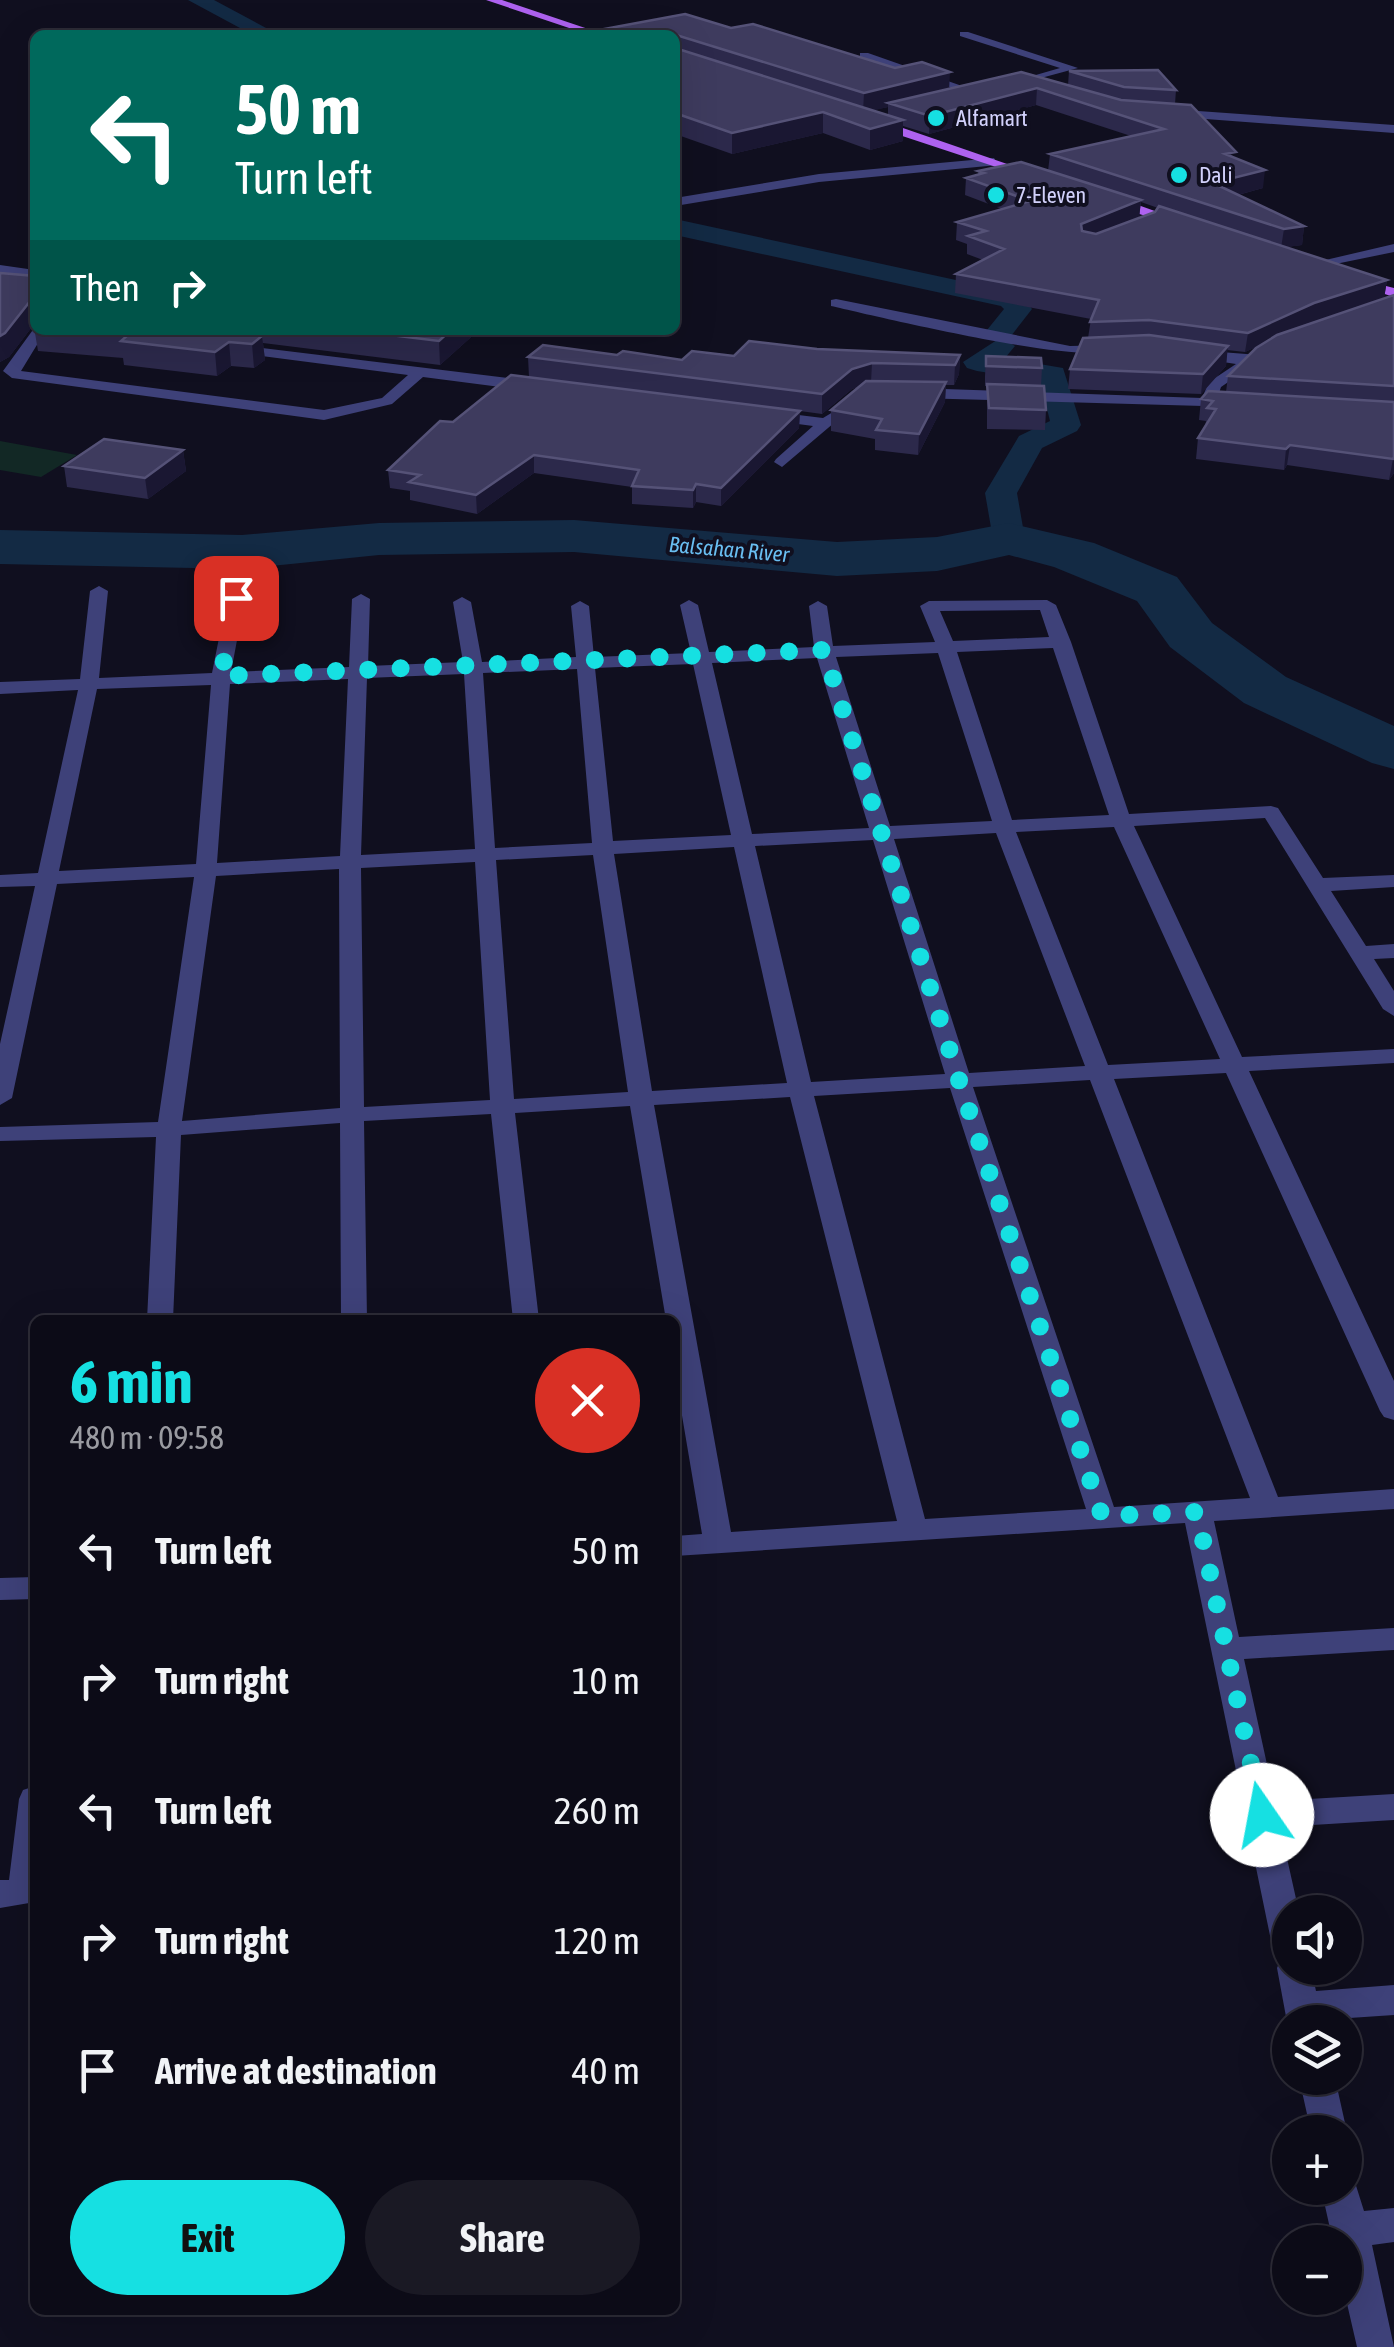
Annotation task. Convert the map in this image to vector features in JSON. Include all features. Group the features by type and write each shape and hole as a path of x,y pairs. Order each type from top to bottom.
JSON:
{"main road":[{"path":"492,0 585,30"},
{"path":"849,114 1050,181"},
{"path":"1088,193 1154,221 1201,230"},
{"path":"1293,259 1394,292"}],"street":[{"path":"958,98 1072,68 964,34"},
{"path":"864,55 976,94"},
{"path":"1024,82 1056,92"},
{"path":"1160,113 1394,129"},
{"path":"866,120 885,116"},
{"path":"680,201 819,178 994,162"},
{"path":"1132,229 1154,221"},
{"path":"1311,265 1394,248"},
{"path":"0,269 30,273"},
{"path":"836,303 1070,350 1125,346"},
{"path":"1376,310 1394,304"},
{"path":"35,335 11,371 17,376 324,415 387,401 420,372"},
{"path":"207,345 555,389"},
{"path":"1208,403 1214,385 1274,349"},
{"path":"1170,350 1249,361"},
{"path":"890,392 1245,405"},
{"path":"782,462 848,404"},
{"path":"748,414 825,423"},
{"path":"0,1098 89,684 98,591"},
{"path":"160,1315 169,1129 206,869 221,676 236,598"},
{"path":"354,1315 350,863 360,599"},
{"path":"462,602 473,666 502,1106 525,1315"},
{"path":"689,605 800,1088 914,1532"},
{"path":"580,606 604,849 679,1315"},
{"path":"818,606 824,650 1102,1516"},
{"path":"1269,1510 1004,827 946,645 929,606 1047,606 1121,820 1394,1411"},
{"path":"0,688 1062,642"},
{"path":"0,880 1271,812 1394,1009"},
{"path":"1317,885 1394,881"},
{"path":"1359,952 1394,952"},
{"path":"0,1134 169,1129 800,1088 1394,1056"},
{"path":"680,1323 718,1543"},
{"path":"680,1546 1394,1499"},
{"path":"1197,1512 1279,1895"},
{"path":"0,1590 30,1588"},
{"path":"1227,1649 1394,1638"},
{"path":"1262,1815 1394,1807"},
{"path":"0,1894 24,1892 30,1841"},
{"path":"1362,2005 1394,2000"},
{"path":"1362,2229 1394,2225"},
{"path":"1362,2282 1378,2347"}],"green space":[{"path":"0,441 77,455 41,477 0,470"}],"building":[{"path":"685,14 731,28 753,24 895,68 922,62 950,72 864,93 680,36 680,30 599,30"},
{"path":"680,50 903,120 870,129 823,112 732,133 680,115"},
{"path":"1158,70 1176,90 1124,87 1069,71"},
{"path":"1021,72 1121,100 1191,105 1236,152 1225,154 1265,170 1213,183 1304,226 1284,229 1050,154 1164,129 1037,88 930,116 888,103"},
{"path":"1021,162 1141,200 1081,224 1082,231 1096,234 1155,212 1159,206 1387,280 1314,303 1248,333 1149,320 1090,322 1099,300 956,274 1004,249 968,236 986,231 957,222 1030,201 966,178 984,173 978,171"},
{"path":"0,273 30,276 30,301 0,336"},
{"path":"1394,295 1394,386 1228,376 1256,348 1277,335"},
{"path":"128,335 262,336 252,344 229,342 215,352 121,341"},
{"path":"390,335 446,335 439,341"},
{"path":"1149,335 1228,346 1203,374 1070,369 1083,338"},
{"path":"749,341 817,349 960,355 955,365 872,363 852,369 822,394 528,357 543,345 682,360 692,351 734,356"},
{"path":"986,356 1041,358 1042,368 986,366"},
{"path":"511,375 800,411 721,488 696,484 693,490 632,486 639,470 534,455 476,495 409,482 420,475 388,470 440,421 453,422"},
{"path":"866,381 946,382 919,434 876,430 882,419 831,410"},
{"path":"987,384 1044,386 1046,410 989,408"},
{"path":"1208,391 1394,402 1394,457 1198,438 1216,409 1207,408 1213,401 1201,399"},
{"path":"104,439 183,450 145,478 64,466"}],"waterway":[{"path":"198,0 259,30"},
{"path":"680,228 1010,300 1018,309 1001,330"},
{"path":"1001,346 977,362 1053,374 1066,425 1030,442 1001,493 1009,539"},
{"name":"Balsahan River","path":"0,547 242,552 379,539 574,536 837,559 937,554 1009,539 1074,555 1157,589 1191,635 1265,690 1394,750"}],"place":[{"name":"Alfamart","path":"936,118"},
{"name":"Dali","path":"1179,175"},
{"name":"7-Eleven","path":"996,195"}],"route":[{"path":"236,598 221,676 824,650 1102,1516 1197,1512 1262,1815"}]}
